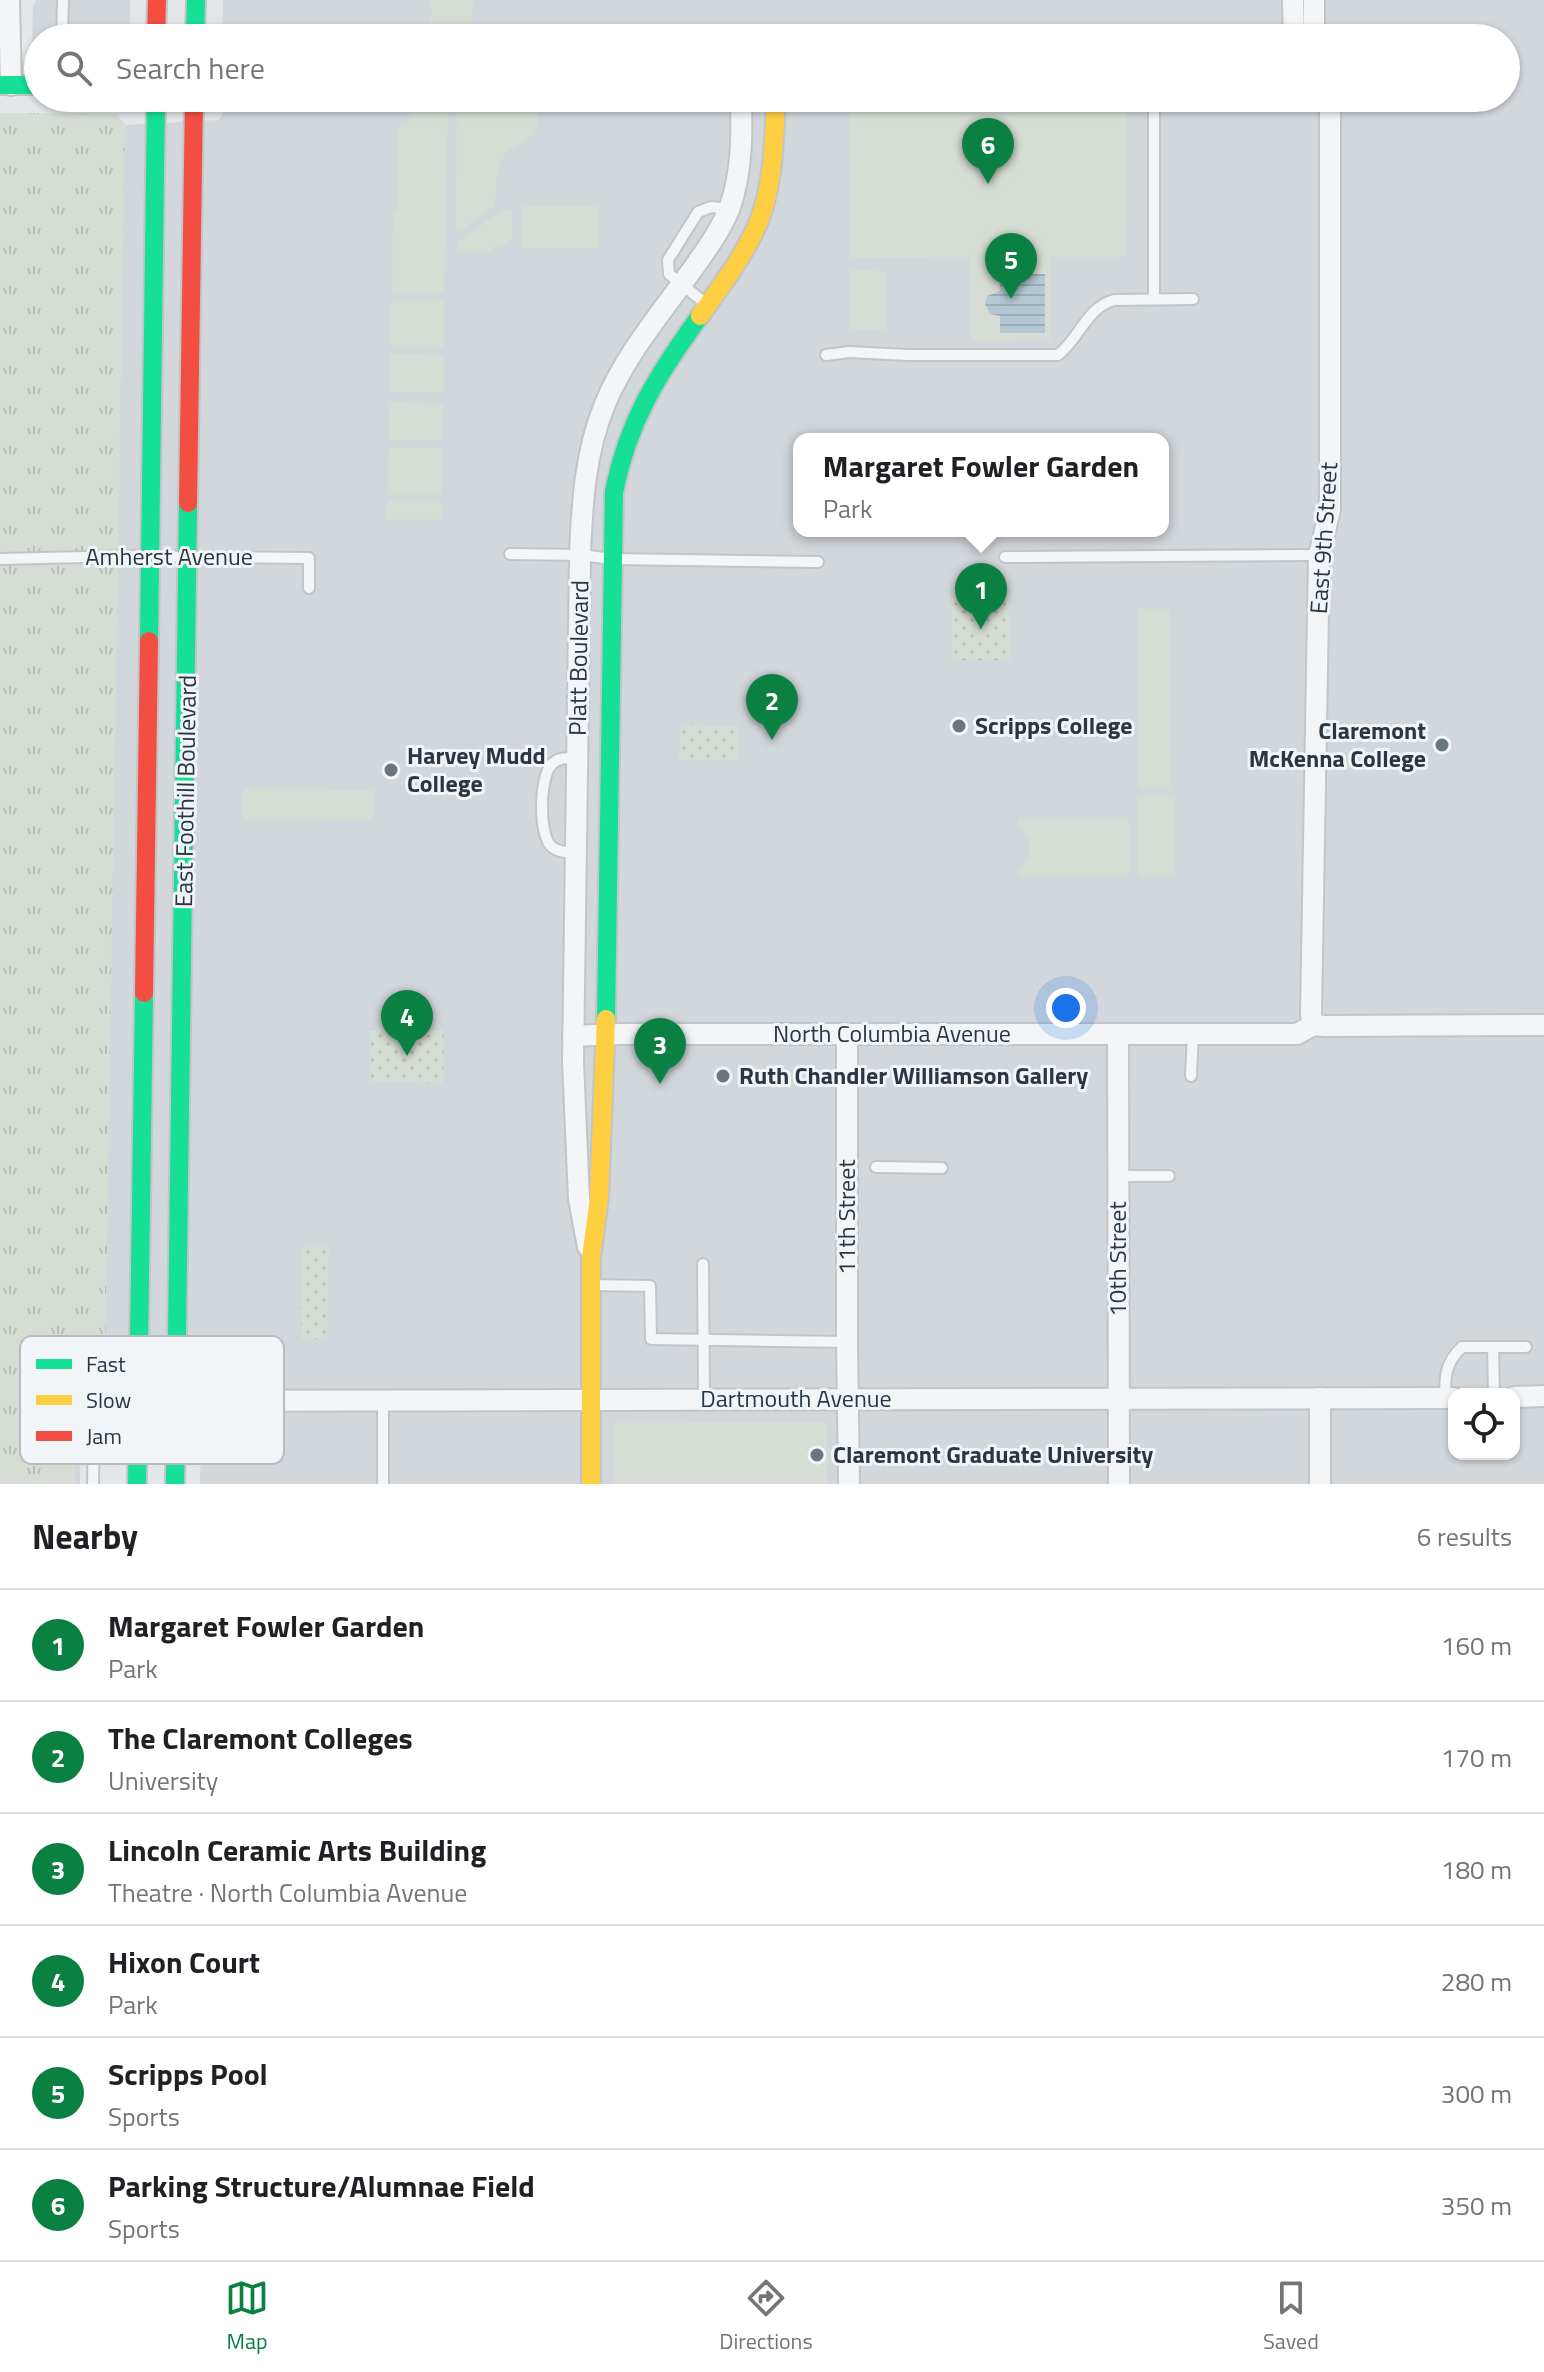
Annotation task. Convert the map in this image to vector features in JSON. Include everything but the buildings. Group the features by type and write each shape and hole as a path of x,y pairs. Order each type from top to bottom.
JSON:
{"main road":[{"path":"156,24 157,0"},
{"path":"195,24 196,0"},
{"name":"East Foothill Boulevard","path":"140,1336 156,112"},
{"name":"East Foothill Boulevard","path":"176,1336 194,112"},
{"name":"Platt Boulevard","path":"591,1484 591,1258 599,1198 606,1035 592,901 595,710 613,559 614,492 618,465 627,438 652,384 741,255 761,215 769,189 776,112"},
{"name":"East Foothill Boulevard","path":"137,1464 137,1484"}],"street":[{"path":"6,85 9,0"},
{"path":"1293,0 1294,24"},
{"path":"1314,0 1314,24"},
{"name":"Platt Boulevard","path":"591,1258 579,1199 573,1036 592,901 577,852 578,758 595,710 580,555 583,496 590,453 604,404 624,366 713,240 729,209 739,173 741,112"},
{"name":"East 9th Street","path":"1313,1025 1319,555 1330,510 1330,112"},
{"name":"North Columbia Avenue","path":"573,1036 1297,1034 1313,1025 1544,1025"},
{"name":"11th Street","path":"847,1034 849,1484"},
{"name":"10th Street","path":"1118,1035 1119,1484"},
{"path":"1520,1397 1544,1396"},
{"path":"1320,1398 1320,1484"},
{"name":"Dartmouth Avenue","path":"284,1400 1448,1398"}],"lane":[{"path":"62,24 63,0"},
{"path":"1154,112 1154,299"},
{"path":"707,305 669,274 668,260 698,212 704,209 729,209"},
{"path":"826,355 849,352 1058,355 1102,304 1114,300 1193,299"},
{"path":"510,554 818,562"},
{"path":"1005,557 1319,555"},
{"name":"Amherst Avenue","path":"0,559 309,558 309,588"},
{"path":"577,852 561,852 550,846 543,834 543,807 544,776 550,765 560,759 578,758"},
{"path":"1191,1076 1193,1034"},
{"path":"876,1167 942,1168"},
{"path":"1117,1176 1169,1176"},
{"path":"703,1264 704,1399"},
{"path":"591,1285 650,1286 651,1339 847,1342"},
{"path":"1448,1392 1445,1376 1452,1357 1462,1347 1526,1347"},
{"path":"1493,1347 1494,1388"},
{"path":"383,1400 383,1484"},
{"path":"93,1464 93,1484"}],"shaded area":[{"path":"36,0 130,0 130,24 33,24"},
{"path":"223,0 1544,0 1544,1484 200,1484 200,1464 284,1464 284,1336 20,1336 20,1464 80,1464 80,1484 0,1484 0,113 117,114 125,125 219,120 223,112 1520,112 1520,24 222,24"}],"green space":[{"path":"430,0 473,0 472,24 429,24"},
{"path":"448,112 444,293 392,293 398,125 409,125 409,113"},
{"path":"537,112 537,127 533,136 506,152 500,162 492,208 464,228 455,230 457,113"},
{"path":"849,112 1127,112 1125,257 1051,257 1050,340 971,341 971,257 851,258"},
{"path":"0,113 117,114 125,125 105,1336 20,1336 20,1464 75,1464 75,1484 0,1484"},
{"path":"523,206 598,206 598,248 522,248"},
{"path":"504,209 512,210 512,240 507,240 502,247 493,247 492,252 456,252 460,240"},
{"path":"850,270 885,271 885,330 851,330"},
{"path":"444,300 444,347 390,347 391,301"},
{"path":"390,354 444,355 444,393 390,392"},
{"path":"389,402 443,404 442,440 389,440"},
{"path":"389,447 442,448 441,495 388,495"},
{"path":"387,500 442,501 442,520 386,519"},
{"path":"1009,578 1010,660 952,660 952,579"},
{"path":"1138,609 1169,609 1170,788 1138,788"},
{"path":"680,725 738,726 738,761 679,760"},
{"path":"243,788 374,790 373,820 243,819"},
{"path":"1137,795 1175,795 1175,876 1138,876"},
{"path":"1018,819 1129,819 1129,876 1018,876 1018,869 1029,859 1029,837 1018,827"},
{"path":"371,1029 444,1030 443,1083 371,1082"},
{"path":"302,1247 329,1247 327,1339 301,1339"},
{"path":"827,1422 827,1484 614,1484 613,1423"}],"water":[{"path":"1000,274 1045,274 1045,333 1000,333 1000,316 990,314 985,304 987,296 1000,291"}],"traffic: fast":[{"path":"195,24 196,0"},
{"path":"0,85 24,85"},
{"path":"149,641 156,112"},
{"path":"606,1019 614,492 627,443 646,399 700,316"},
{"path":"177,1336 188,503"},
{"path":"139,1336 144,993"},
{"path":"137,1464 137,1484"},
{"path":"175,1464 175,1484"}],"traffic: slow":[{"path":"700,316 740,258 759,221 770,176 775,112"},
{"path":"591,1484 591,1258 599,1198 606,1019"}],"traffic: jam":[{"path":"156,24 157,0"},
{"path":"188,503 194,112"},
{"path":"144,993 149,641"}],"place":[{"name":"Parking Structure/Alumnae Field","path":"988,184"},
{"name":"Scripps Pool","path":"1011,299"},
{"name":"Margaret Fowler Garden","path":"981,629"},
{"name":"Scripps College","path":"959,726"},
{"name":"The Claremont Colleges","path":"772,740"},
{"name":"Claremont McKenna College","path":"1442,745"},
{"name":"Harvey Mudd College","path":"391,770"},
{"name":"Hixon Court","path":"407,1056"},
{"name":"Ruth Chandler Williamson Gallery","path":"723,1076"},
{"name":"Lincoln Ceramic Arts Building","path":"660,1084"},
{"name":"Claremont Graduate University","path":"817,1455"}]}
